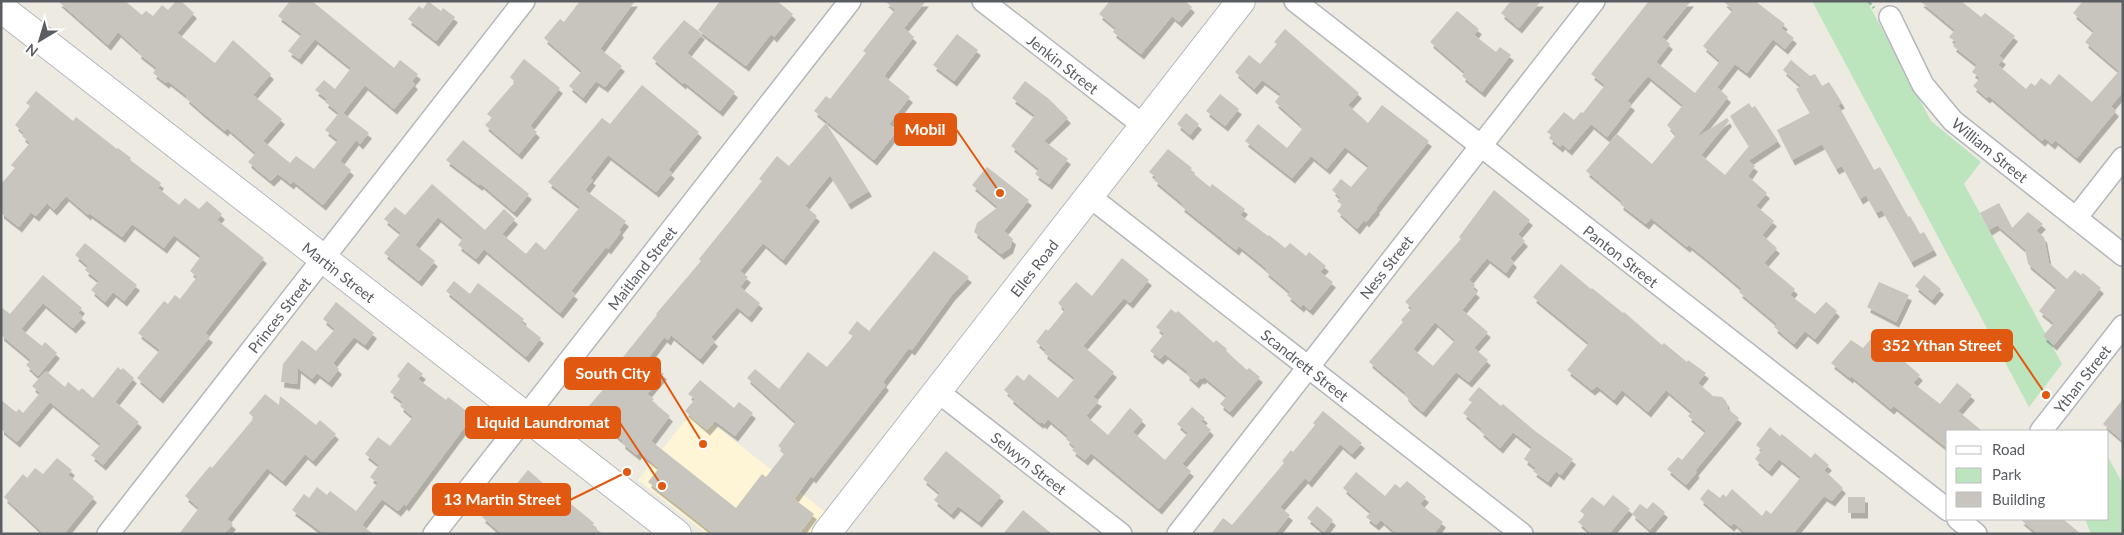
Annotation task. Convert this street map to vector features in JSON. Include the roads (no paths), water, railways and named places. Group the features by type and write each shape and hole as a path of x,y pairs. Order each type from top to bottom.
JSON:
{"street":[{"name":"Princes Street","path":"108,534 524,1"},
{"name":"Maitland Street","path":"434,534 850,1"},
{"name":"Jenkin Street","path":"983,1 1144,126"},
{"name":"Elles Road","path":"826,534 1242,1"},
{"name":"Panton Street","path":"1295,1 1946,508"},
{"name":"Ness Street","path":"1178,534 1594,1"},
{"name":"Martin Street","path":"1,8 677,534"},
{"name":"William Street","path":"1890,17 1923,85 1953,121 2123,255"},
{"path":"2076,218 2123,158"},
{"name":"Scandrett Street","path":"1089,196 1522,534"},
{"name":"Ythan Street","path":"2043,430 2123,326"},
{"name":"Selwyn Street","path":"937,391 1121,534"}],"place":[{"name":"Mobil","path":"1000,193"},
{"name":"352 Ythan Street","path":"2046,395"},
{"name":"South City","path":"703,444"},
{"name":"13 Martin Street","path":"627,472"},
{"name":"Liquid Laundromat","path":"662,486"}]}
